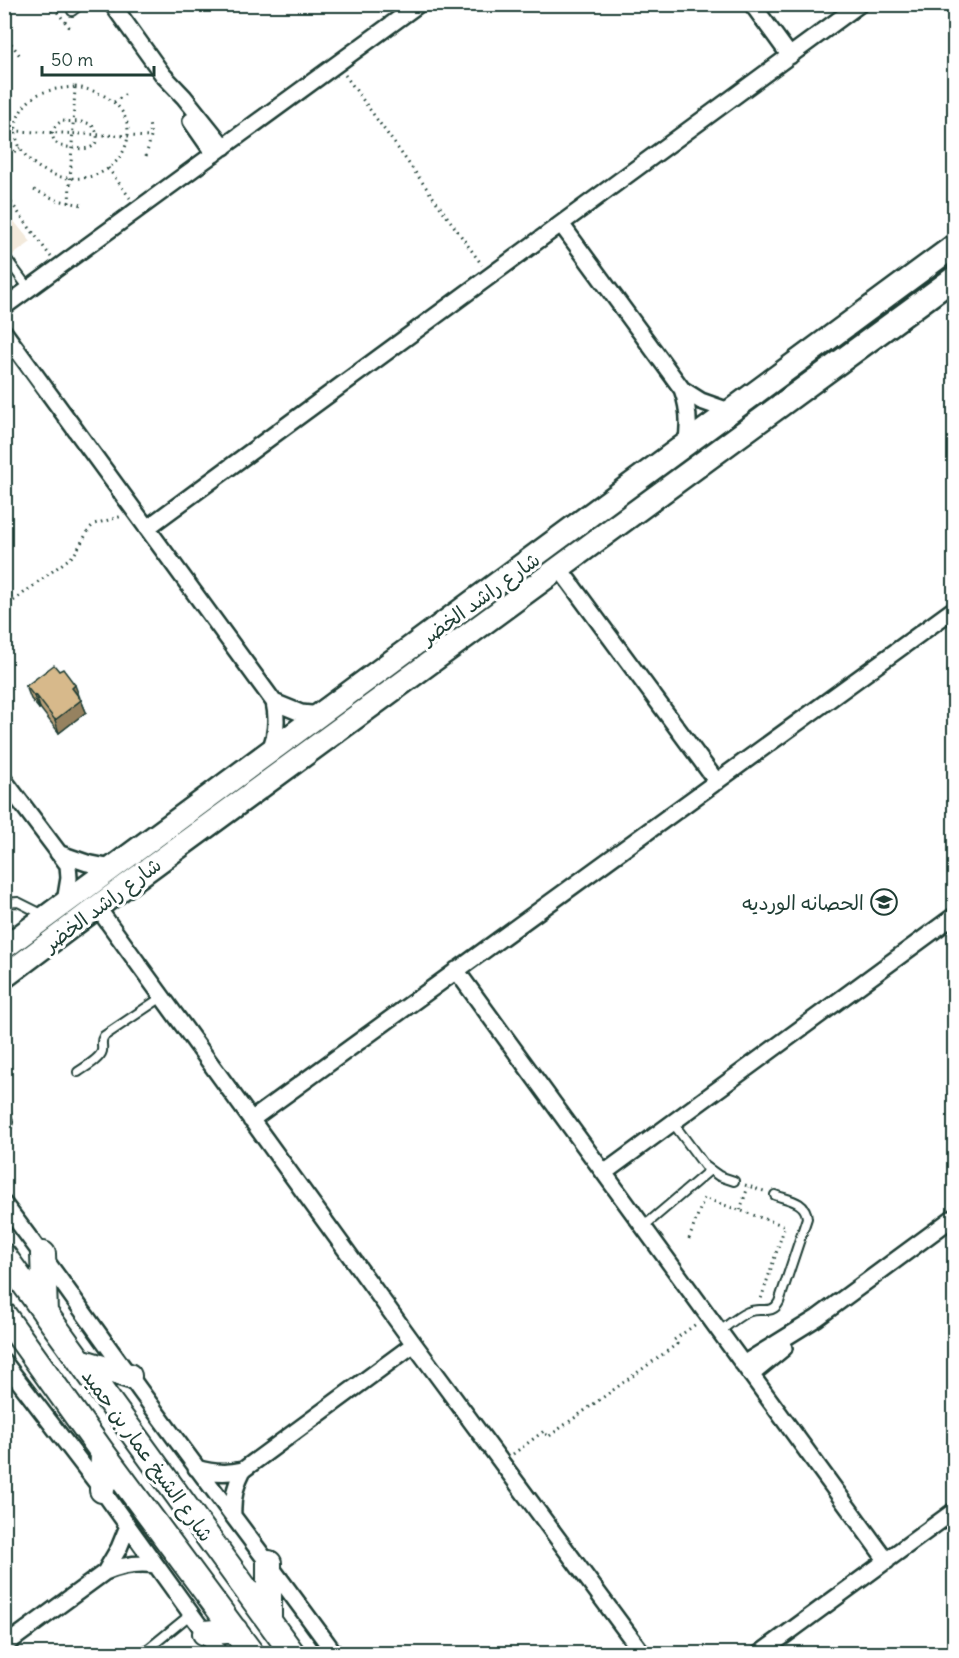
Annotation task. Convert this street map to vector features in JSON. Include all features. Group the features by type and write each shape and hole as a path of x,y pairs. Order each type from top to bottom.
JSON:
{"main road":[{"path":"43,1254 45,1313"},
{"name":"شارع الشيخ عمار بن حميد","path":"4,1256 294,1653"},
{"name":"شارع الشيخ عمار بن حميد","path":"4,1315 252,1653"},
{"path":"80,1361 129,1376"},
{"path":"102,1490 104,1453"},
{"path":"269,1563 269,1619"},
{"path":"198,1623 235,1630"}],"street":[{"path":"112,4 163,75 172,93 219,151"},
{"path":"4,307 419,4"},
{"path":"752,4 790,56"},
{"path":"147,528 860,4"},
{"path":"561,224 682,389 689,423 686,446"},
{"name":"شارع راشد الخضر","path":"4,948 954,246"},
{"name":"شارع راشد الخضر","path":"4,977 954,278"},
{"path":"4,332 274,702 276,733 269,752"},
{"path":"682,389 701,401 732,412"},
{"path":"559,568 717,782"},
{"path":"251,1119 954,609"},
{"path":"274,702 301,713 321,715"},
{"path":"4,780 68,865 69,878 65,902"},
{"path":"58,853 87,863 112,868"},
{"path":"97,907 414,1344 643,1653"},
{"path":"604,1173 954,916"},
{"path":"456,970 886,1561"},
{"path":"4,1204 43,1254 196,1468 335,1653"},
{"path":"747,1370 803,1333 817,1318 954,1218"},
{"path":"233,1516 233,1497 243,1470 414,1344"},
{"path":"4,1362 102,1490 220,1653"},
{"path":"196,1468 214,1472 243,1470"},
{"path":"759,1653 954,1511"},
{"path":"105,1572 120,1548 128,1526"},
{"path":"4,1646 105,1572 135,1563 155,1565"}],"lane":[{"path":"4,255 29,289"},
{"path":"4,903 18,903 46,916"},
{"path":"78,1072 101,1054 101,1040 104,1036 162,997"},
{"path":"4,1106 8,1122 4,1135"},
{"path":"673,1123 710,1170 734,1181"},
{"path":"643,1227 710,1170"},
{"path":"719,1332 747,1312 769,1311 777,1306 807,1218 803,1206 775,1195"},
{"path":"142,1653 198,1623"}],"path":[{"path":"4,29 12,4"},
{"path":"41,4 58,13 70,28"},
{"path":"4,34 21,57"},
{"path":"337,64 490,276"},
{"path":"69,203 75,87"},
{"path":"4,115 15,131 20,148 32,163 45,172 70,179 89,177 108,168 124,151 129,136 127,121 120,107 95,91 75,87 47,91 33,98 16,120 15,131"},
{"path":"114,102 129,92"},
{"path":"73,122 93,125 98,135 97,141 88,148 60,146 56,143 52,138 52,132 57,123 73,122"},
{"path":"146,156 151,137 150,122"},
{"path":"15,131 151,137"},
{"path":"4,158 20,148"},
{"path":"108,168 138,210"},
{"path":"34,190 69,203 82,205"},
{"path":"4,193 59,268"},
{"path":"4,608 74,555 94,524 136,513"},
{"path":"734,1181 775,1195"},
{"path":"740,1210 748,1186"},
{"path":"689,1239 704,1198 785,1226 757,1310"},
{"path":"501,1462 544,1431 548,1437 677,1344 674,1340 708,1316"}],"shaded area":[{"path":"4,209 31,242 5,261 4,261"}],"building":[{"path":"54,665 59,671 63,669 75,685 72,688 81,700 55,720 26,686"}],"place":[{"name":"الحصانه الورديه","path":"884,902"}]}
